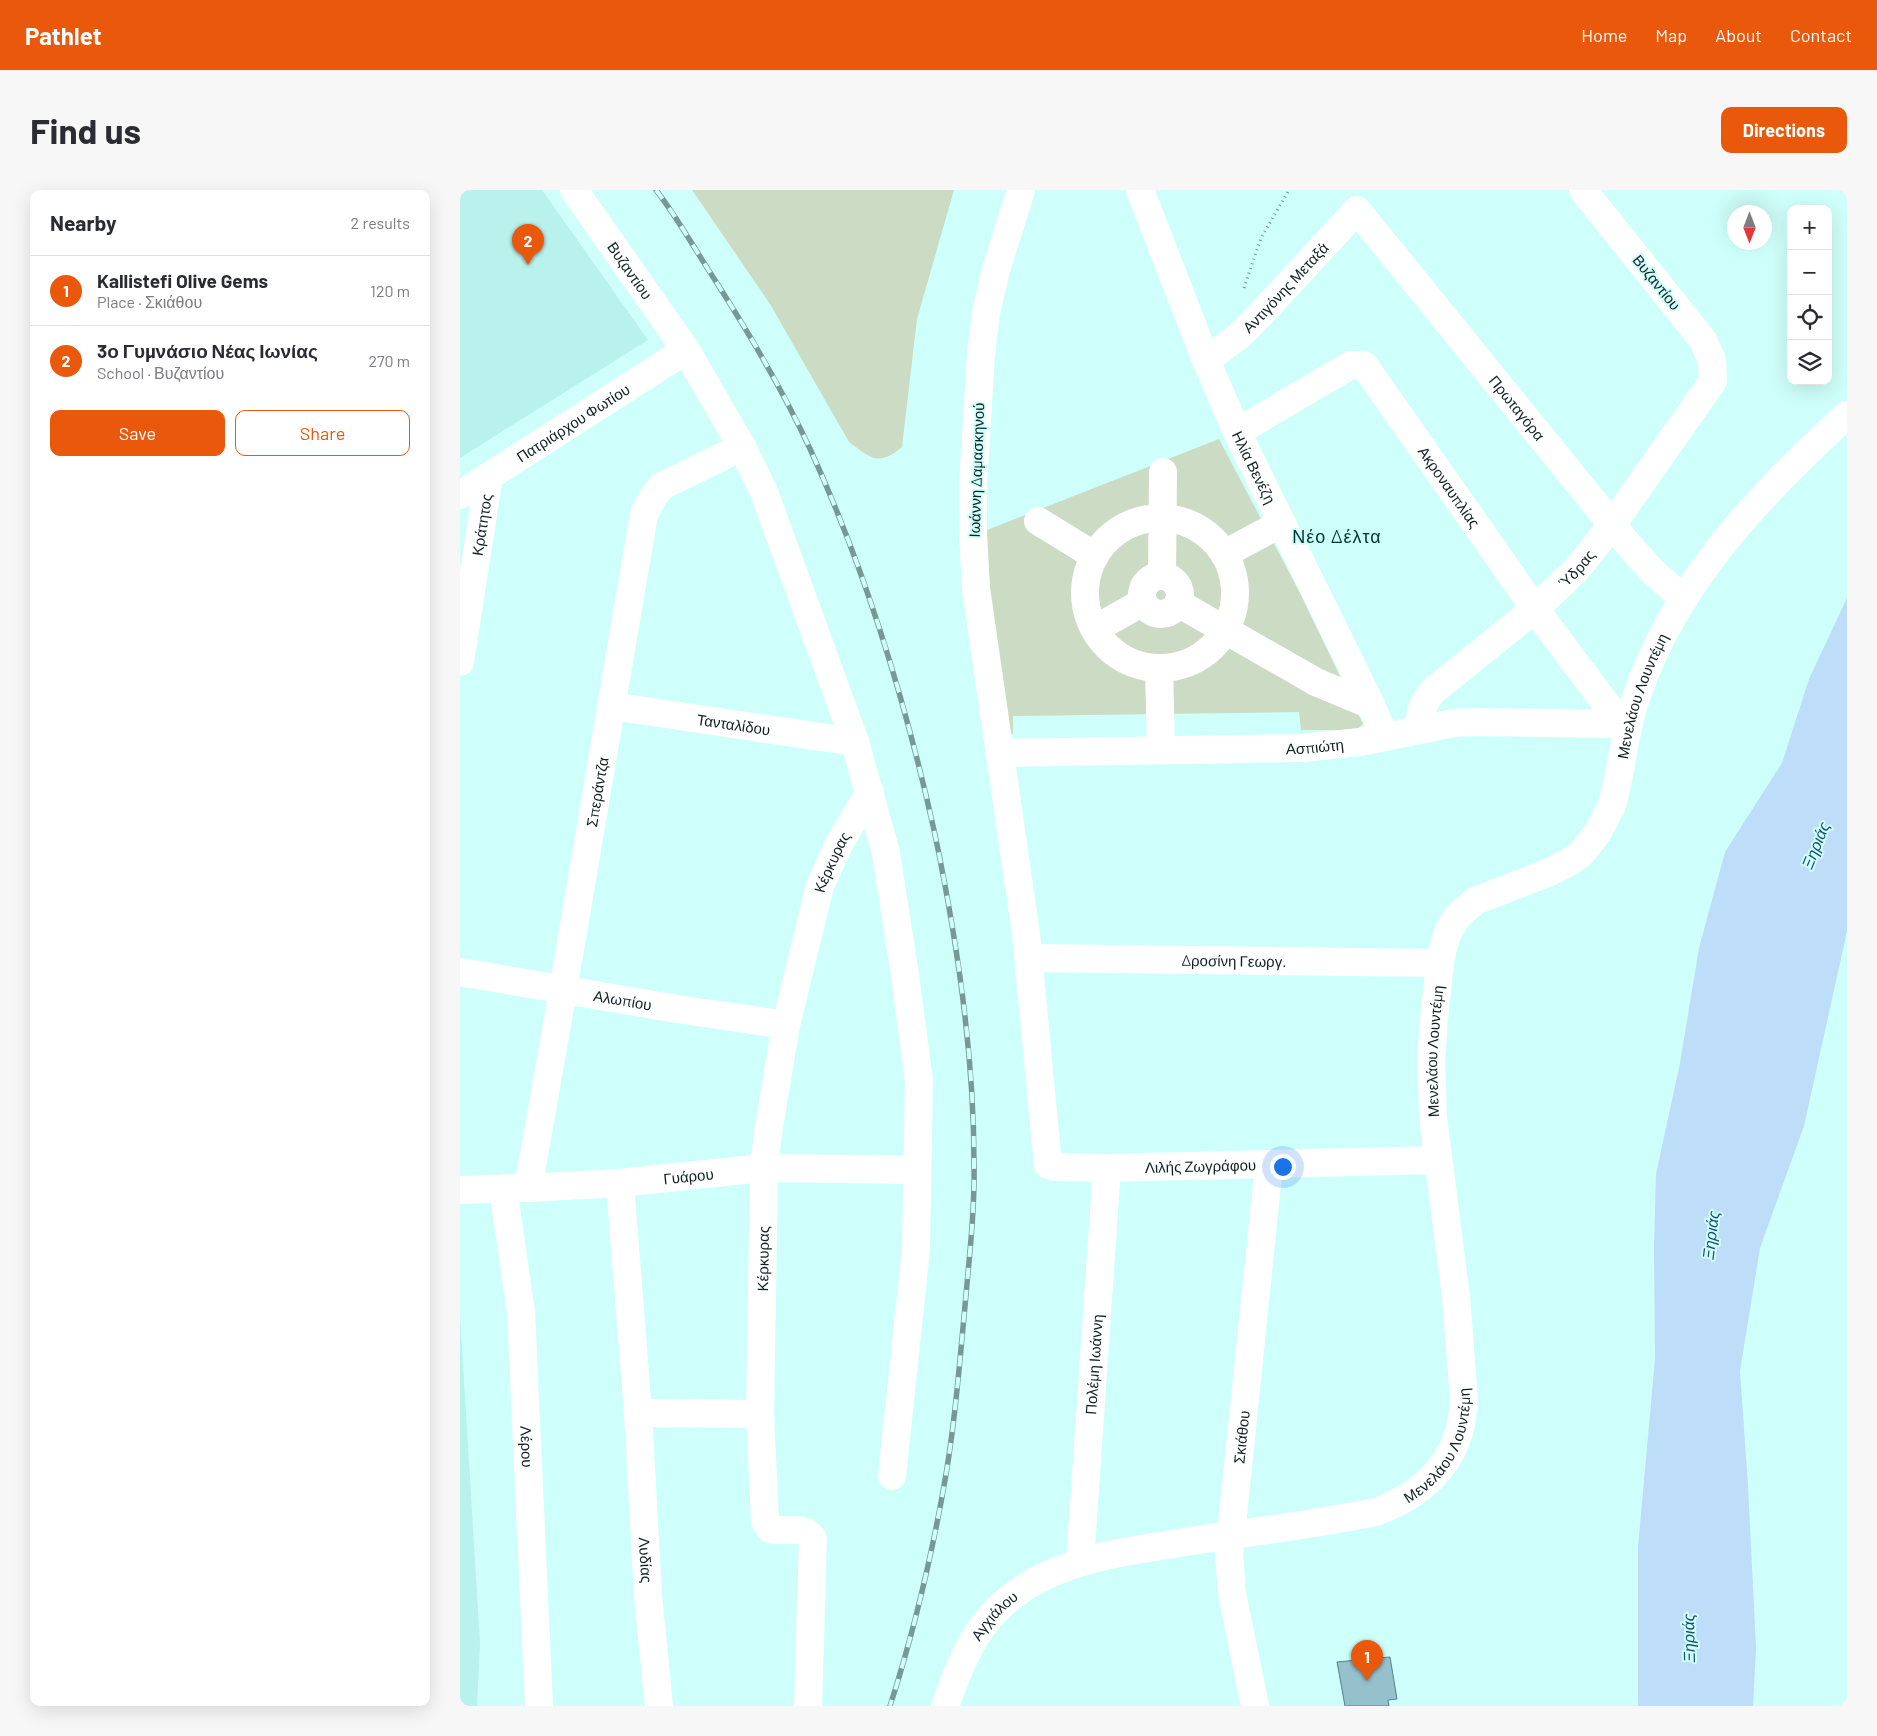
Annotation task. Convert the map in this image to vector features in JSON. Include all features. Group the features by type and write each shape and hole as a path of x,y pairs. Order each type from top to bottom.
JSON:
{"street":[{"name":"Βυζαντίου","path":"574,190 686,350 742,447"},
{"name":"Ιωάννη Δαμασκηνού","path":"1022,190 996,270 986,313 981,355 973,485 973,533 976,588 1029,958 1047,1162 1051,1167"},
{"name":"Ηλία Βενέζη","path":"1140,190 1206,360 1237,432 1385,737"},
{"name":"Βυζαντίου","path":"1583,190 1704,340 1712,361 1713,381"},
{"name":"Αντιγόνης Μεταξά","path":"1206,360 1239,336 1357,210"},
{"name":"Πρωταγόρα","path":"1357,210 1612,525 1653,572 1684,599"},
{"name":"Πατριάρχου Φωτίου","path":"460,495 686,350"},
{"name":"Ακροναυπλίας","path":"1237,432 1351,365 1364,365 1535,609 1624,726"},
{"name":"Ύδρας","path":"1420,730 1421,706 1433,691 1535,609 1578,568 1612,525 1713,381"},
{"name":"Μενελάου Λουντέμη","path":"1080,1562 1132,1551 1376,1512 1393,1506 1419,1490 1435,1475 1450,1455 1459,1436 1464,1387 1456,1297 1433,1117 1432,1060 1440,963 1449,930 1465,909 1484,898 1557,869 1571,861 1590,844 1606,819 1612,805 1624,726 1665,632 1684,599 1734,529 1780,478 1847,415"},
{"name":"Σπεράντζα","path":"516,1188 564,989 644,515 662,486 742,447"},
{"path":"742,447 764,492 855,742 886,853 905,974 918,1081 916,1249 892,1476"},
{"path":"1162,576 1163,472"},
{"name":"Κράτητος","path":"460,662 489,476"},
{"path":"1163,518 1180,521 1200,530 1216,543 1224,554 1231,567 1234,581 1233,610 1225,630 1201,656 1188,662 1159,668 1134,663 1122,657 1107,645 1095,629 1089,615 1086,600 1089,570 1095,556 1114,534 1125,527 1138,521 1163,518"},
{"path":"1038,521 1095,556"},
{"path":"1224,554 1282,523"},
{"path":"1162,576 1174,581 1180,591 1175,608 1164,614 1151,611 1143,602 1145,584 1156,577 1162,576"},
{"path":"1095,629 1143,602"},
{"path":"1178,603 1316,682 1371,705"},
{"path":"1159,668 1160,750"},
{"name":"Τανταλίδου","path":"611,706 855,742"},
{"name":"Ασπιώτη","path":"999,754 1303,748 1352,744 1454,723 1492,721 1624,726"},
{"name":"Κέρκυρας","path":"808,1706 814,1544 810,1534 806,1532 775,1530 768,1527 765,1521 760,1414 764,1168 776,1080 786,1025 820,886 838,844 870,792"},
{"name":"Δροσίνη Γεωργ.","path":"1029,958 1440,963"},
{"name":"Αλωπίου","path":"460,972 676,1009 786,1025"},
{"name":"Λιλής Ζωγράφου","path":"1051,1167 1107,1168 1438,1160"},
{"name":"Σκιάθου","path":"1255,1706 1232,1593 1229,1554 1269,1165"},
{"name":"Γυάρου","path":"460,1190 620,1183 764,1168 917,1170"},
{"name":"Πολέμη Ιωάννη","path":"1080,1562 1107,1168"},
{"name":"Λυδίας","path":"620,1183 638,1413 647,1588 659,1706"},
{"name":"Λέρου","path":"516,1188 538,1706"},
{"path":"638,1413 760,1414"},
{"name":"Αγχιάλου","path":"944,1706 968,1649 991,1616 1010,1598 1032,1583 1080,1562"}],"path":[{"path":"1243,290 1261,238 1289,190"}],"shaded area":[{"path":"460,190 542,190 648,340 460,458"},
{"path":"460,1316 480,1642 477,1706 460,1706"}],"green space":[{"path":"692,190 954,190 917,319 902,447 887,457 875,458 849,442 770,304"},
{"path":"1219,439 1300,593 1363,724 1356,730 1301,730 1299,712 1013,716 1013,734 1005,732 982,532"}],"water":[{"name":"Ξηριάς","path":"1847,598 1847,931 1804,1126 1760,1248 1740,1371 1756,1648 1753,1706 1638,1706 1638,1547 1655,1359 1654,1246 1656,1174 1680,1063 1699,948 1725,852 1782,763 1809,679"}],"building":[{"path":"1390,1657 1397,1699 1388,1700 1389,1706 1345,1706 1337,1662"}],"railway":[{"path":"656,190 726,298 777,384 811,451 831,497 866,590 897,685 934,830 957,954 971,1079 973,1121 974,1181 970,1252 956,1402 946,1473 919,1602 890,1706"}],"place":[{"name":"3ο Γυμνάσιο Νέας Ιωνίας","path":"528,265"},
{"name":"Kallistefi Olive Gems","path":"1367,1681"}],"district":[{"name":"Νέο Δέλτα","path":"1337,536"}]}
